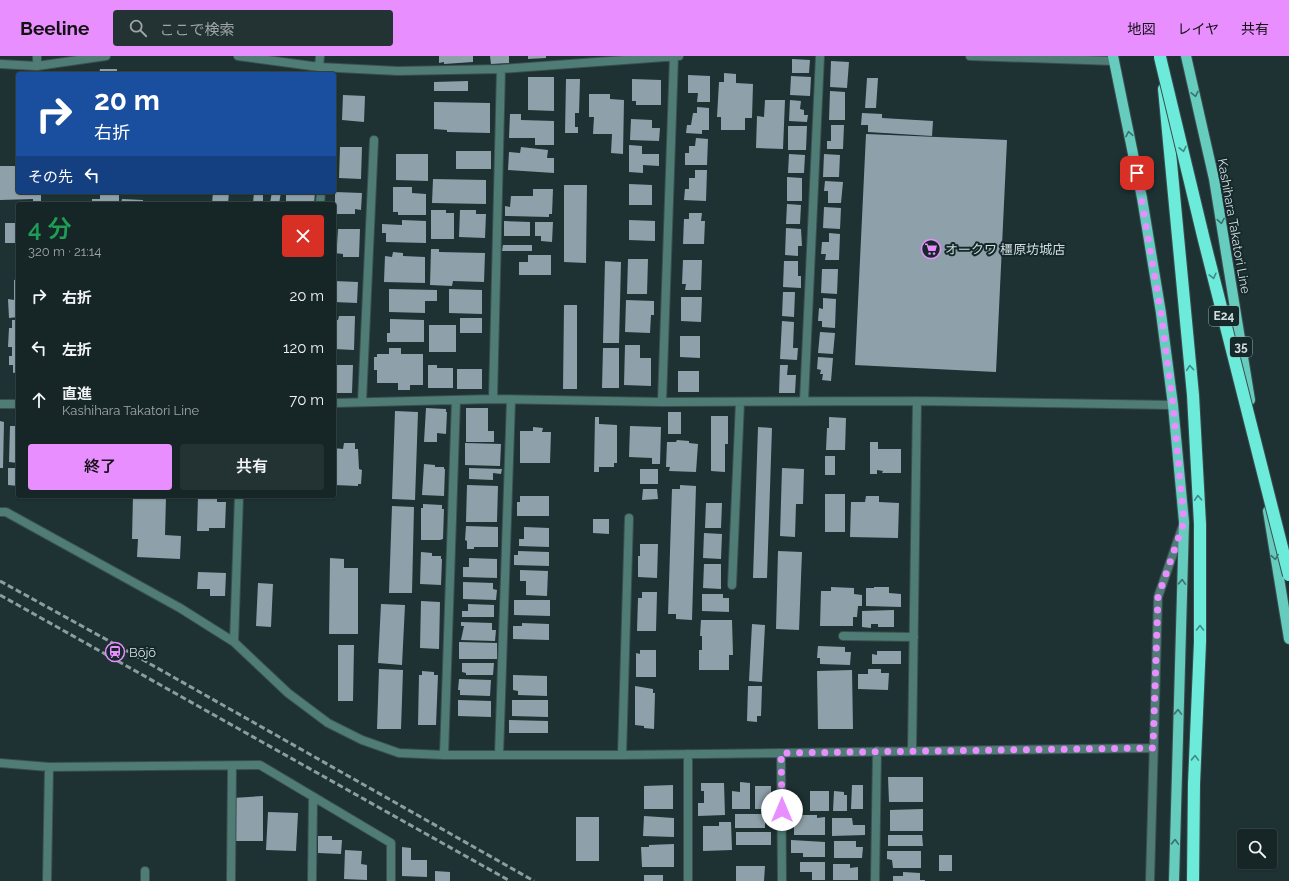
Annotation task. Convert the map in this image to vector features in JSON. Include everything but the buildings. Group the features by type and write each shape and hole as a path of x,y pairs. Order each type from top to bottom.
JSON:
{"highway":[{"name":"E24","path":"1160,56 1204,240 1289,575"},
{"name":"E24","path":"1160,56 1193,395 1200,524 1200,642 1194,784 1194,881"},
{"path":"1194,784 1201,881"}],"main road":[{"name":"Kashihara Takatori Line","path":"1186,56 1214,179 1289,639"},
{"path":"1114,59 1143,205 1161,313 1173,405 1184,522 1174,881"}],"street":[{"path":"37,56 37,66"},
{"path":"0,64 37,66 106,56"},
{"path":"238,56 319,67 330,71 398,72 501,69 599,59 679,56"},
{"path":"319,67 320,56"},
{"path":"662,402 674,56"},
{"path":"804,401 820,56"},
{"path":"970,56 1114,59"},
{"path":"493,399 501,69"},
{"path":"362,402 374,140"},
{"path":"336,403 493,399 662,402 917,401 1173,405"},
{"path":"444,755 456,400"},
{"path":"499,755 511,400"},
{"path":"912,751 917,401"},
{"path":"732,585 740,402"},
{"path":"0,404 16,404"},
{"path":"234,642 239,498"},
{"path":"0,512 6,512 104,565 180,608 234,642 288,693 328,723 362,740 399,753 444,755 622,755 1153,748"},
{"path":"622,755 629,518"},
{"path":"1150,881 1158,597 1184,522"},
{"path":"1281,595 1289,609"},
{"path":"843,636 914,637"},
{"path":"875,881 877,751"},
{"path":"781,753 782,881"},
{"path":"688,754 688,881"},
{"path":"0,763 49,767 260,765 391,843 391,881"},
{"path":"231,881 232,766"},
{"path":"47,881 49,767"},
{"path":"312,881 313,797"},
{"path":"145,871 145,881"}],"railway":[{"path":"0,581 129,652 534,881"},
{"path":"0,595 510,881"}],"place":[{"name":"オークワ 橿原坊城店","path":"931,249"},
{"name":"Bōjō","path":"115,652"}],"route":[{"path":"782,810 781,753 1153,748 1158,597 1184,522 1173,405 1161,313 1137,173"}]}
